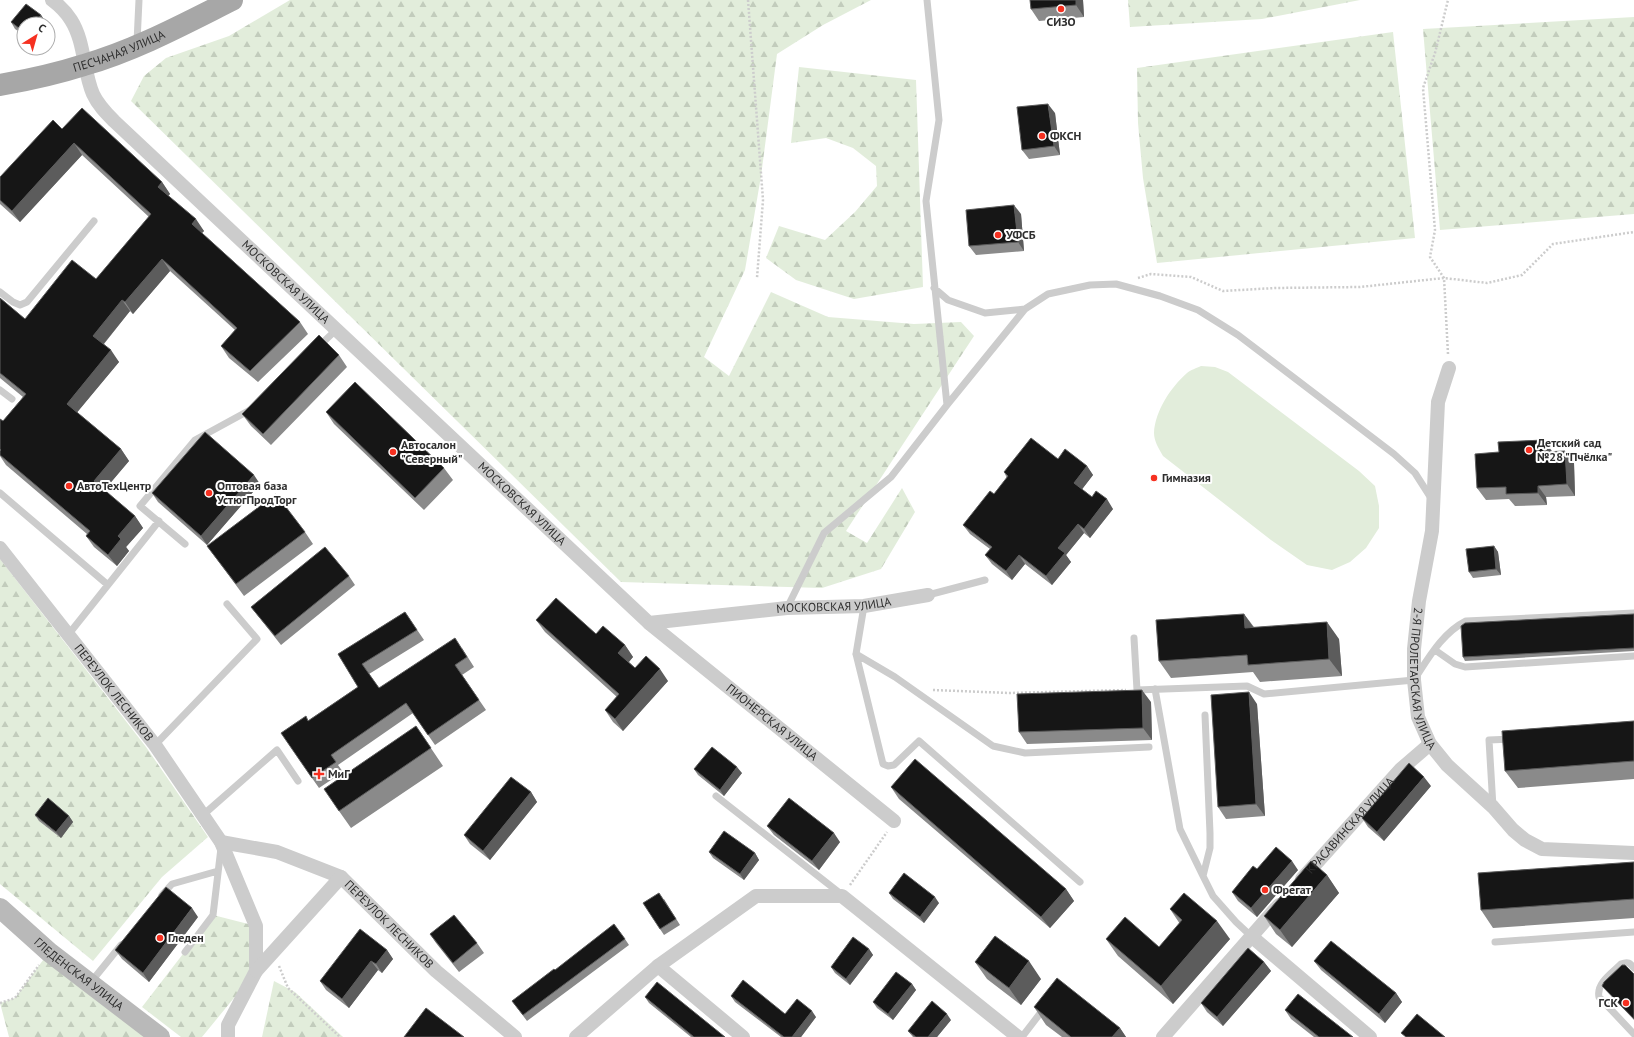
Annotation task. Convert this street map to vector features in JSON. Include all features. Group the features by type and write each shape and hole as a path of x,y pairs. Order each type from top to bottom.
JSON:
{"main road":[{"name":"ПЕСЧАНАЯ УЛИЦА","path":"0,85 36,78 85,65 137,46 174,30 232,0"},
{"name":"ГЛЕДЕНСКАЯ УЛИЦА","path":"0,908 49,952 160,1037"}],"street":[{"name":"МОСКОВСКАЯ УЛИЦА","path":"52,0 64,10 72,21 93,94 102,108 114,121 649,623 787,608 864,606 928,595"},
{"name":"2-Я ПРОЛЕТАРСКАЯ УЛИЦА","path":"1449,368 1438,402 1432,531 1419,601 1414,649 1414,680 1418,717 1430,744 1447,765 1493,807 1513,830 1525,840 1542,849 1634,854"},
{"name":"ПЕРЕУЛОК ЛЕСНИКОВ","path":"0,548 154,745 221,842 256,926 256,971 228,1025 228,1037"},
{"name":"ПИОНЕРСКАЯ УЛИЦА","path":"649,623 894,821"},
{"name":"КРАСАВИНСКАЯ УЛИЦА","path":"1163,1037 1290,891 1401,769 1430,744"},
{"name":"ПЕРЕУЛОК ЛЕСНИКОВ","path":"221,842 277,852 341,877 436,971 515,1037"},
{"path":"256,971 341,877"},
{"path":"576,1037 658,966 756,896 842,896 1018,1037"},
{"path":"1251,936 1370,1037"},
{"path":"658,966 743,1037"}],"lane":[{"path":"137,46 139,0"},
{"path":"927,0 939,120 926,201 947,405"},
{"path":"0,292 13,302 20,305 26,302 94,221"},
{"path":"787,608 824,533 891,477 1025,309 1048,294 1090,285 1116,284 1160,296 1198,310 1238,335 1394,454 1415,473 1434,502"},
{"path":"934,288 948,300 985,313 1025,309"},
{"path":"314,350 336,330"},
{"path":"0,390 12,399"},
{"path":"185,544 140,506 195,440 249,411 254,406"},
{"path":"0,493 108,585"},
{"path":"68,635 159,521"},
{"path":"928,595 985,580"},
{"path":"154,745 257,639 227,604"},
{"path":"864,606 856,654 883,764 888,766 894,765 919,741 1080,882"},
{"path":"1134,638 1136,690 1247,686 1264,694 1414,680 1435,650 1457,625 1466,621 1634,613"},
{"path":"1435,650 1455,664 1465,667 1634,656"},
{"path":"856,654 895,677 993,746 1025,753 1149,747"},
{"path":"1155,689 1180,829 1213,896 1236,922 1251,936"},
{"path":"1203,876 1210,848 1205,715"},
{"path":"1493,807 1490,740 1520,738"},
{"path":"203,815 277,750 298,781"},
{"path":"716,796 842,896"},
{"path":"185,952 212,915 221,842"},
{"path":"157,902 172,884 218,871"},
{"path":"1495,942 1634,932"},
{"path":"90,984 127,938"},
{"path":"1634,968 1629,962 1621,964 1599,986 1598,992 1599,997 1634,1034"},
{"path":"1022,1037 1050,1001"}],"path":[{"path":"748,0 763,200 757,278"},
{"path":"1448,0 1435,53 1423,88 1436,230 1430,257 1444,278 1449,368"},
{"path":"1116,284 1151,274 1191,277 1223,291 1275,288 1360,287 1444,278 1487,283 1522,275 1553,244 1634,232"},
{"path":"927,688 934,690 1009,693 1136,690"},
{"path":"842,896 894,821"},
{"path":"0,1003 15,998 49,952"},
{"path":"273,952 288,988 340,1037"}],"green space":[{"path":"290,0 871,0 823,25 777,54 761,176 745,270 704,357 729,376 771,292 828,317 914,324 961,322 974,336 846,531 867,543 902,488 915,512 881,569 822,588 621,582 131,101 144,76 166,58 229,36"},
{"path":"1128,0 1360,0 1262,19 1130,27"},
{"path":"1634,17 1634,214 1440,230 1423,29"},
{"path":"1393,32 1415,238 1157,263 1143,178 1138,123 1137,68"},
{"path":"799,67 916,80 923,287 854,299 796,280 766,258 779,226 825,240 855,212 877,186 876,166 853,148 826,138 791,143"},
{"path":"1201,366 1215,367 1228,372 1359,471 1375,486 1379,506 1379,528 1366,548 1350,562 1332,570 1307,565 1271,540 1163,456 1158,448 1154,436 1157,416 1175,385 1188,372"},
{"path":"0,559 146,747 208,837 162,877 93,961 0,884"},
{"path":"213,915 256,926 256,971 202,1037 181,1037 142,1007"},
{"path":"49,952 160,1037 9,1037 0,1003 15,998"},
{"path":"274,981 295,992 343,1037 262,1037"}],"building":[{"path":"1030,0 1076,0 1076,5 1031,9"},
{"path":"26,4 41,15 40,16 16,16"},
{"path":"16,16 16,26 11,22"},
{"name":"ФКСН","path":"1048,104 1054,146 1022,150 1017,107"},
{"path":"82,108 162,182 158,187 196,219 192,224 300,322 250,371 221,346 237,328 162,259 125,302 122,300 93,336 111,350 67,404 121,449 94,481 135,516 118,536 121,539 108,555 86,536 90,531 0,455 0,419 3,421 26,394 0,373 0,298 25,319 72,260 96,279 151,214 74,143 12,211 0,200 0,177 53,120 62,129"},
{"name":"УФСБ","path":"1014,205 1018,242 969,246 966,210"},
{"path":"319,335 339,355 263,434 242,414"},
{"name":"Автосалон \"Северный\"","path":"355,382 444,468 415,498 326,412"},
{"name":"Оптовая база УстюгПродТорг","path":"205,432 254,475 201,536 152,493"},
{"path":"1031,438 1058,459 1065,449 1087,466 1074,483 1092,497 1096,491 1107,499 1084,529 1078,524 1058,548 1065,553 1046,576 1019,555 1006,571 985,555 992,547 963,525 990,491 994,494 1008,476 1004,472"},
{"path":"1544,440 1544,452 1565,451 1567,484 1538,486 1538,493 1506,494 1506,487 1477,488 1475,454 1499,452 1498,442"},
{"path":"276,494 305,532 236,584 207,546"},
{"path":"1494,546 1496,569 1469,572 1466,549"},
{"path":"325,547 349,576 275,636 251,607"},
{"path":"556,598 596,634 603,626 625,645 618,653 635,668 646,656 660,669 615,719 605,710 619,694 536,620"},
{"path":"405,612 417,630 362,664 379,688 455,638 467,657 455,665 479,700 428,735 406,703 331,755 336,762 312,778 281,733 306,716 308,721 358,687 338,654"},
{"path":"1244,614 1245,628 1327,622 1329,659 1248,665 1247,655 1159,661 1156,620"},
{"path":"1634,614 1634,648 1463,657 1461,626 1465,623"},
{"path":"1142,690 1143,728 1019,732 1017,694"},
{"path":"1249,692 1256,804 1218,807 1211,695"},
{"path":"1634,721 1634,761 1505,771 1502,731"},
{"path":"416,726 431,748 339,811 324,789"},
{"path":"712,747 737,767 720,790 694,769"},
{"path":"915,759 1066,889 1041,917 891,787"},
{"path":"1409,763 1424,777 1377,832 1362,818"},
{"path":"511,777 531,792 483,851 464,835"},
{"path":"48,798 69,816 56,832 35,815"},
{"path":"789,798 834,833 812,861 767,826"},
{"path":"724,831 755,853 740,874 709,852"},
{"path":"1276,847 1292,861 1251,908 1232,892 1253,866 1257,869"},
{"path":"1311,861 1327,875 1280,930 1264,916"},
{"path":"1634,862 1634,899 1481,910 1478,873"},
{"path":"904,873 935,897 920,917 889,893"},
{"name":"Гледен","path":"166,887 192,908 143,973 115,950"},
{"path":"659,893 676,919 660,929 643,903"},
{"path":"1184,893 1217,921 1161,986 1106,939 1125,917 1159,947 1182,920 1170,909"},
{"path":"454,915 477,943 453,963 430,934"},
{"path":"614,924 625,939 523,1015 512,1001"},
{"path":"360,929 387,950 376,964 371,961 342,999 320,981"},
{"path":"995,936 1029,961 1009,988 975,962"},
{"path":"853,937 869,949 846,979 831,967"},
{"path":"1331,941 1396,993 1379,1014 1314,961"},
{"path":"1248,948 1264,962 1217,1017 1201,1003"},
{"name":"ГСК","path":"1622,965 1625,965 1634,974 1634,1019 1602,986 1604,982"},
{"path":"896,972 912,984 888,1014 873,1002"},
{"path":"1057,978 1120,1028 1112,1037 1071,1037 1034,1007"},
{"path":"743,980 785,1014 797,999 812,1011 792,1037 784,1037 731,996"},
{"path":"657,982 725,1037 694,1037 645,997"},
{"path":"1298,994 1353,1037 1319,1037 1285,1010"},
{"path":"932,1001 947,1014 928,1037 916,1037 908,1031"},
{"path":"426,1008 464,1037 404,1037"},
{"path":"1417,1014 1445,1037 1406,1037 1401,1033"}],"place":[{"name":"СИЗО","path":"1061,9"},
{"name":"ФКСН","path":"1042,136"},
{"name":"УФСБ","path":"998,235"},
{"name":"Детский сад №28 \"Пчёлка\"","path":"1529,450"},
{"name":"Автосалон \"Северный\"","path":"393,452"},
{"name":"Гимназия","path":"1154,478"},
{"name":"АвтоТехЦентр","path":"69,486"},
{"name":"Оптовая база УстюгПродТорг","path":"209,493"},
{"name":"МиГ","path":"319,774"},
{"name":"Фрегат","path":"1265,890"},
{"name":"Гледен","path":"160,938"},
{"name":"ГСК","path":"1626,1003"}]}
